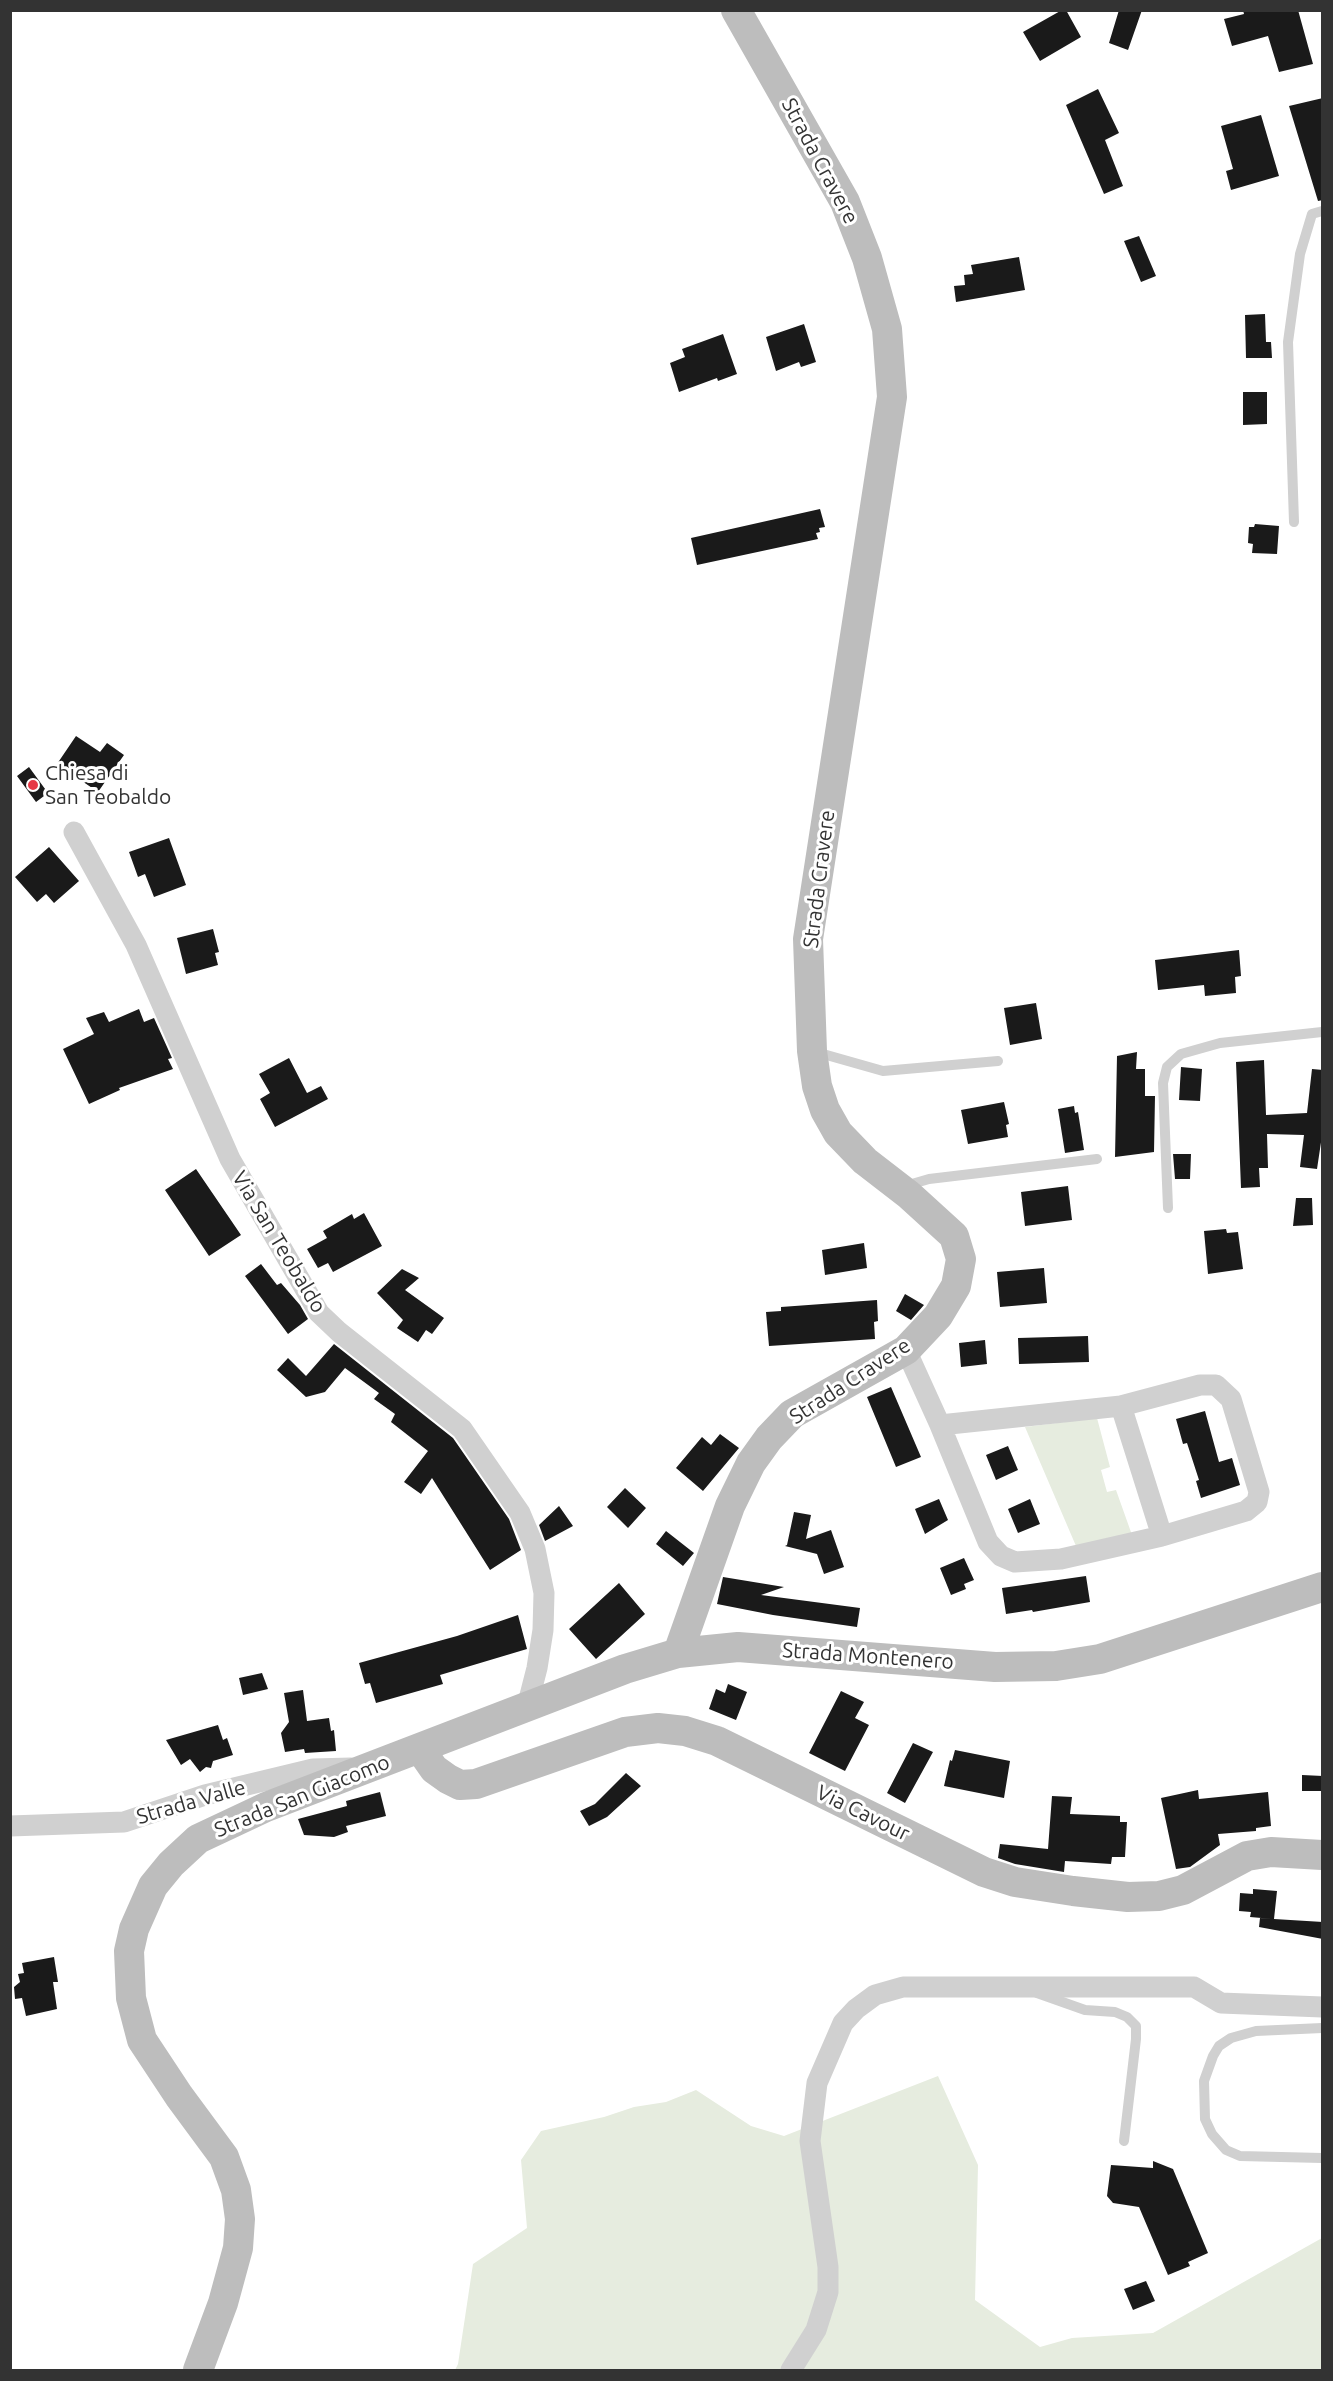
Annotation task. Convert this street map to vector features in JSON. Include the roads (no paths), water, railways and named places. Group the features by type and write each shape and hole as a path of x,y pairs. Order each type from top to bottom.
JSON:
{"street":[{"name":"Strada Cravere","path":"678,1653 730,1506 751,1463 769,1438 792,1414 906,1350 938,1316 956,1286 961,1259 954,1236 900,1187 865,1161 838,1133 825,1110 817,1086 812,1051 808,939 892,397 887,329 867,258 845,202 736,10"},
{"name":"Via San Teobaldo","path":"75,832 136,945 230,1159 319,1313 339,1332 462,1429 519,1513 535,1549 544,1593 543,1630 537,1668 526,1707"},
{"path":"906,1350 940,1425 988,1542 1001,1556 1015,1563 1061,1559 1162,1536 1246,1511 1257,1502 1259,1492 1231,1399 1216,1385 1200,1384 1121,1406 940,1425"},
{"path":"1121,1406 1162,1536"},
{"name":"Strada Montenero","path":"420,1749 625,1669 678,1653 738,1647 995,1666 1056,1666 1100,1659 1323,1587"},
{"name":"Via Cavour","path":"420,1749 434,1769 448,1779 460,1785 476,1784 625,1732 658,1728 685,1731 717,1741 984,1872 1015,1882 1073,1892 1128,1897 1159,1896 1183,1890 1247,1856 1271,1852 1323,1855"},
{"name":"Strada San Giacomo","path":"198,2370 223,2303 238,2248 240,2219 236,2190 224,2157 179,2096 142,2040 131,1998 129,1952 134,1929 153,1886 171,1864 198,1839 266,1807 420,1749"},
{"name":"Strada Valle","path":"10,1826 124,1822 205,1795 313,1769 370,1767"},
{"path":"791,2370 816,2330 828,2292 828,2267 810,2141 817,2083 843,2023 856,2009 875,1995 903,1987 967,1986 1025,1989 1194,1987 1221,2003 1323,2007"}],"lane":[{"path":"1294,522 1288,342 1300,255 1312,214 1323,211"},
{"path":"1168,1208 1162,1083 1167,1067 1181,1054 1220,1043 1323,1032"},
{"path":"812,1051 884,1071 999,1061"},
{"path":"900,1187 929,1179 1097,1159"},
{"path":"1025,1989 1085,2010 1115,2012 1127,2017 1136,2026 1124,2141"},
{"path":"1323,2028 1256,2031 1231,2037 1219,2046 1204,2080 1205,2119 1212,2134 1226,2150 1240,2156 1323,2158"}],"place":[{"name":"Chiesa di San Teobaldo","path":"33,785"}]}
